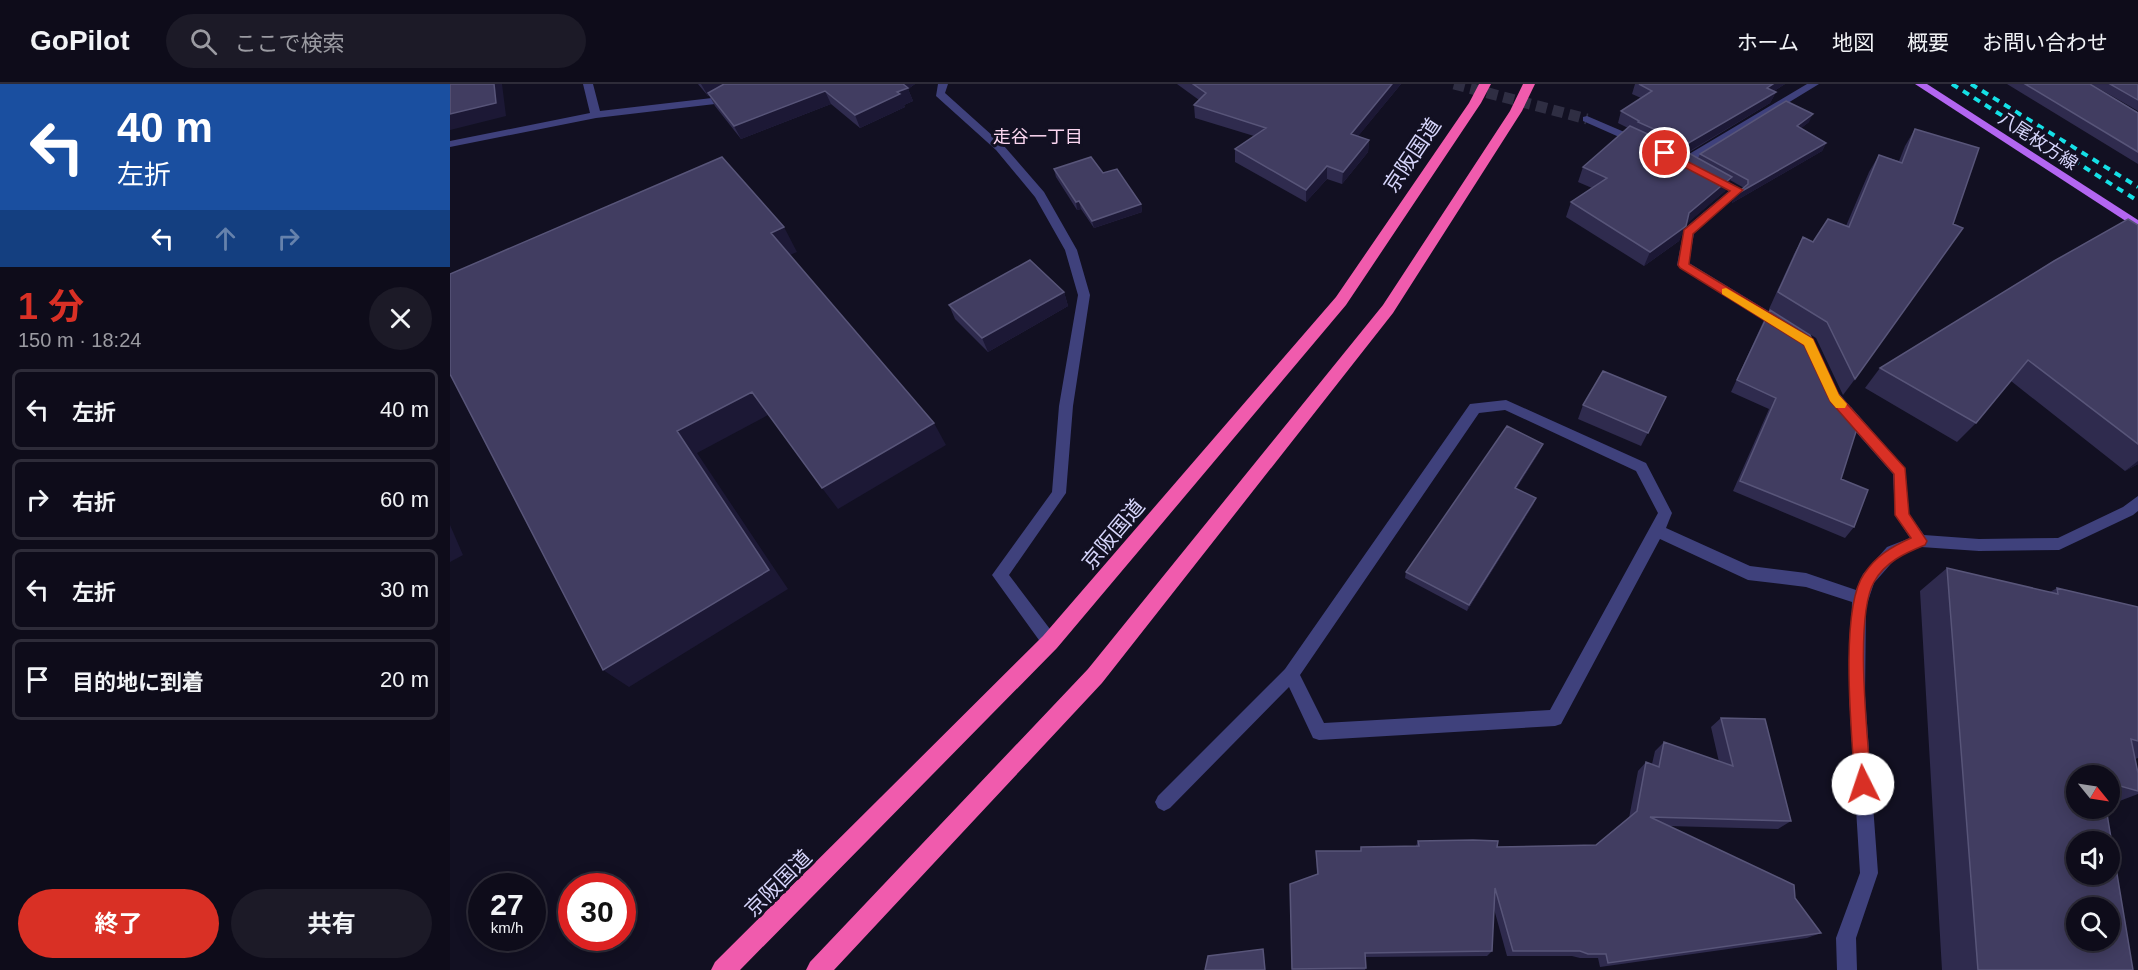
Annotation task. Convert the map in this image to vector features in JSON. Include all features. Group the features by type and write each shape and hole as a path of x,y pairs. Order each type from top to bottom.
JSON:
{"highway":[{"name":"京阪国道","path":"723,970 1050,642 1341,301 1485,84"},
{"path":"818,970 1103,667 1388,309 1516,111 1529,84"}],"main road":[{"name":"八尾枚方線","path":"1920,84 2138,225"}],"street":[{"path":"588,84 596,115"},
{"path":"450,144 596,115 715,101 744,84"},
{"path":"943,84 940,94 1000,148 1040,195 1071,250 1084,296 1066,406 1059,493 1000,574 1050,642"},
{"path":"1684,162 1814,84"},
{"path":"1587,119 1684,162 1737,190 1688,232 1683,265 1790,330"},
{"path":"1834,397 1900,472 1902,515 1920,541"},
{"path":"1164,802 1291,674 1475,408 1506,405 1641,466 1665,513 1554,718 1319,732 1291,674"},
{"path":"1846,970 1846,938 1869,873 1857,696 1858,607 1868,579 1892,552 1920,541 1979,545 2059,544 2128,511 2138,502"},
{"path":"1657,531 1748,573 1806,580 1862,599"}],"building":[{"path":"450,84 494,84 496,103 450,114"},
{"path":"724,84 903,84 908,88 855,115 825,91 734,126 708,93"},
{"path":"1193,84 1392,84 1351,134 1369,140 1343,172 1327,166 1306,190 1235,149 1266,128 1194,105 1206,93"},
{"path":"1639,84 1773,84 1767,88 1776,92 1687,144 1638,122 1621,111 1652,91"},
{"path":"2025,84 2090,84 2138,113 2138,152"},
{"path":"2110,84 2138,84 2138,100"},
{"path":"1786,101 1813,114 1797,126 1826,143 1735,195 1748,184 1748,180 1700,154"},
{"path":"1630,126 1685,151 1732,177 1689,213 1686,226 1650,252 1571,202 1607,178 1583,167"},
{"path":"1915,129 1979,148 1953,224 1963,228 1855,379 1827,322 1778,292 1803,237 1813,242 1828,219 1849,227 1879,155 1902,163"},
{"path":"722,157 784,227 771,233 934,423 822,488 752,392 677,431 769,570 603,670 450,374 450,274"},
{"path":"1091,157 1103,173 1117,169 1141,204 1092,221 1054,169"},
{"path":"2128,219 2138,225 2138,444 2028,360 1976,423 1880,368 2054,261"},
{"path":"1030,260 1064,292 982,338 949,305"},
{"path":"1770,310 1810,335 1835,390 1860,419 1841,479 1868,490 1854,527 1740,481 1776,398 1737,380"},
{"path":"1603,371 1666,397 1648,433 1583,405"},
{"path":"1507,426 1543,444 1515,488 1536,498 1469,605 1406,572"},
{"path":"1947,568 2058,594 2057,588 2138,607 2138,741 2131,739 2138,773 2138,791 2120,786 2120,765 2066,765 2066,819 2108,819 2110,831 2066,831 2066,885 2119,885 2133,970 1978,970"},
{"path":"1721,718 1765,719 1791,821 1650,817 1794,885 1795,898 1821,933 1608,963 1606,954 1588,954 1580,951 1513,951 1495,888 1492,951 1365,953 1366,968 1292,969 1290,884 1318,874 1316,851 1361,851 1361,847 1419,846 1418,841 1498,841 1497,847 1596,845 1637,811 1646,762 1659,767 1664,742 1733,766"},
{"path":"1263,949 1265,970 1205,970 1208,956"}],"tunnel":[{"path":"1454,84 1587,119"}],"railway":[{"path":"1952,84 2138,201"},
{"path":"1971,84 2138,187"}],"slow traffic":[{"path":"1726,292 1809,342 1834,397 1841,404"}],"district":[{"name":"走谷一丁目","path":"1038,137"}],"route":[{"path":"1665,153 1737,190 1688,232 1683,265 1809,342 1834,397 1900,472 1902,515 1920,541 1892,552 1868,579 1858,607 1857,696 1863,784"}]}
